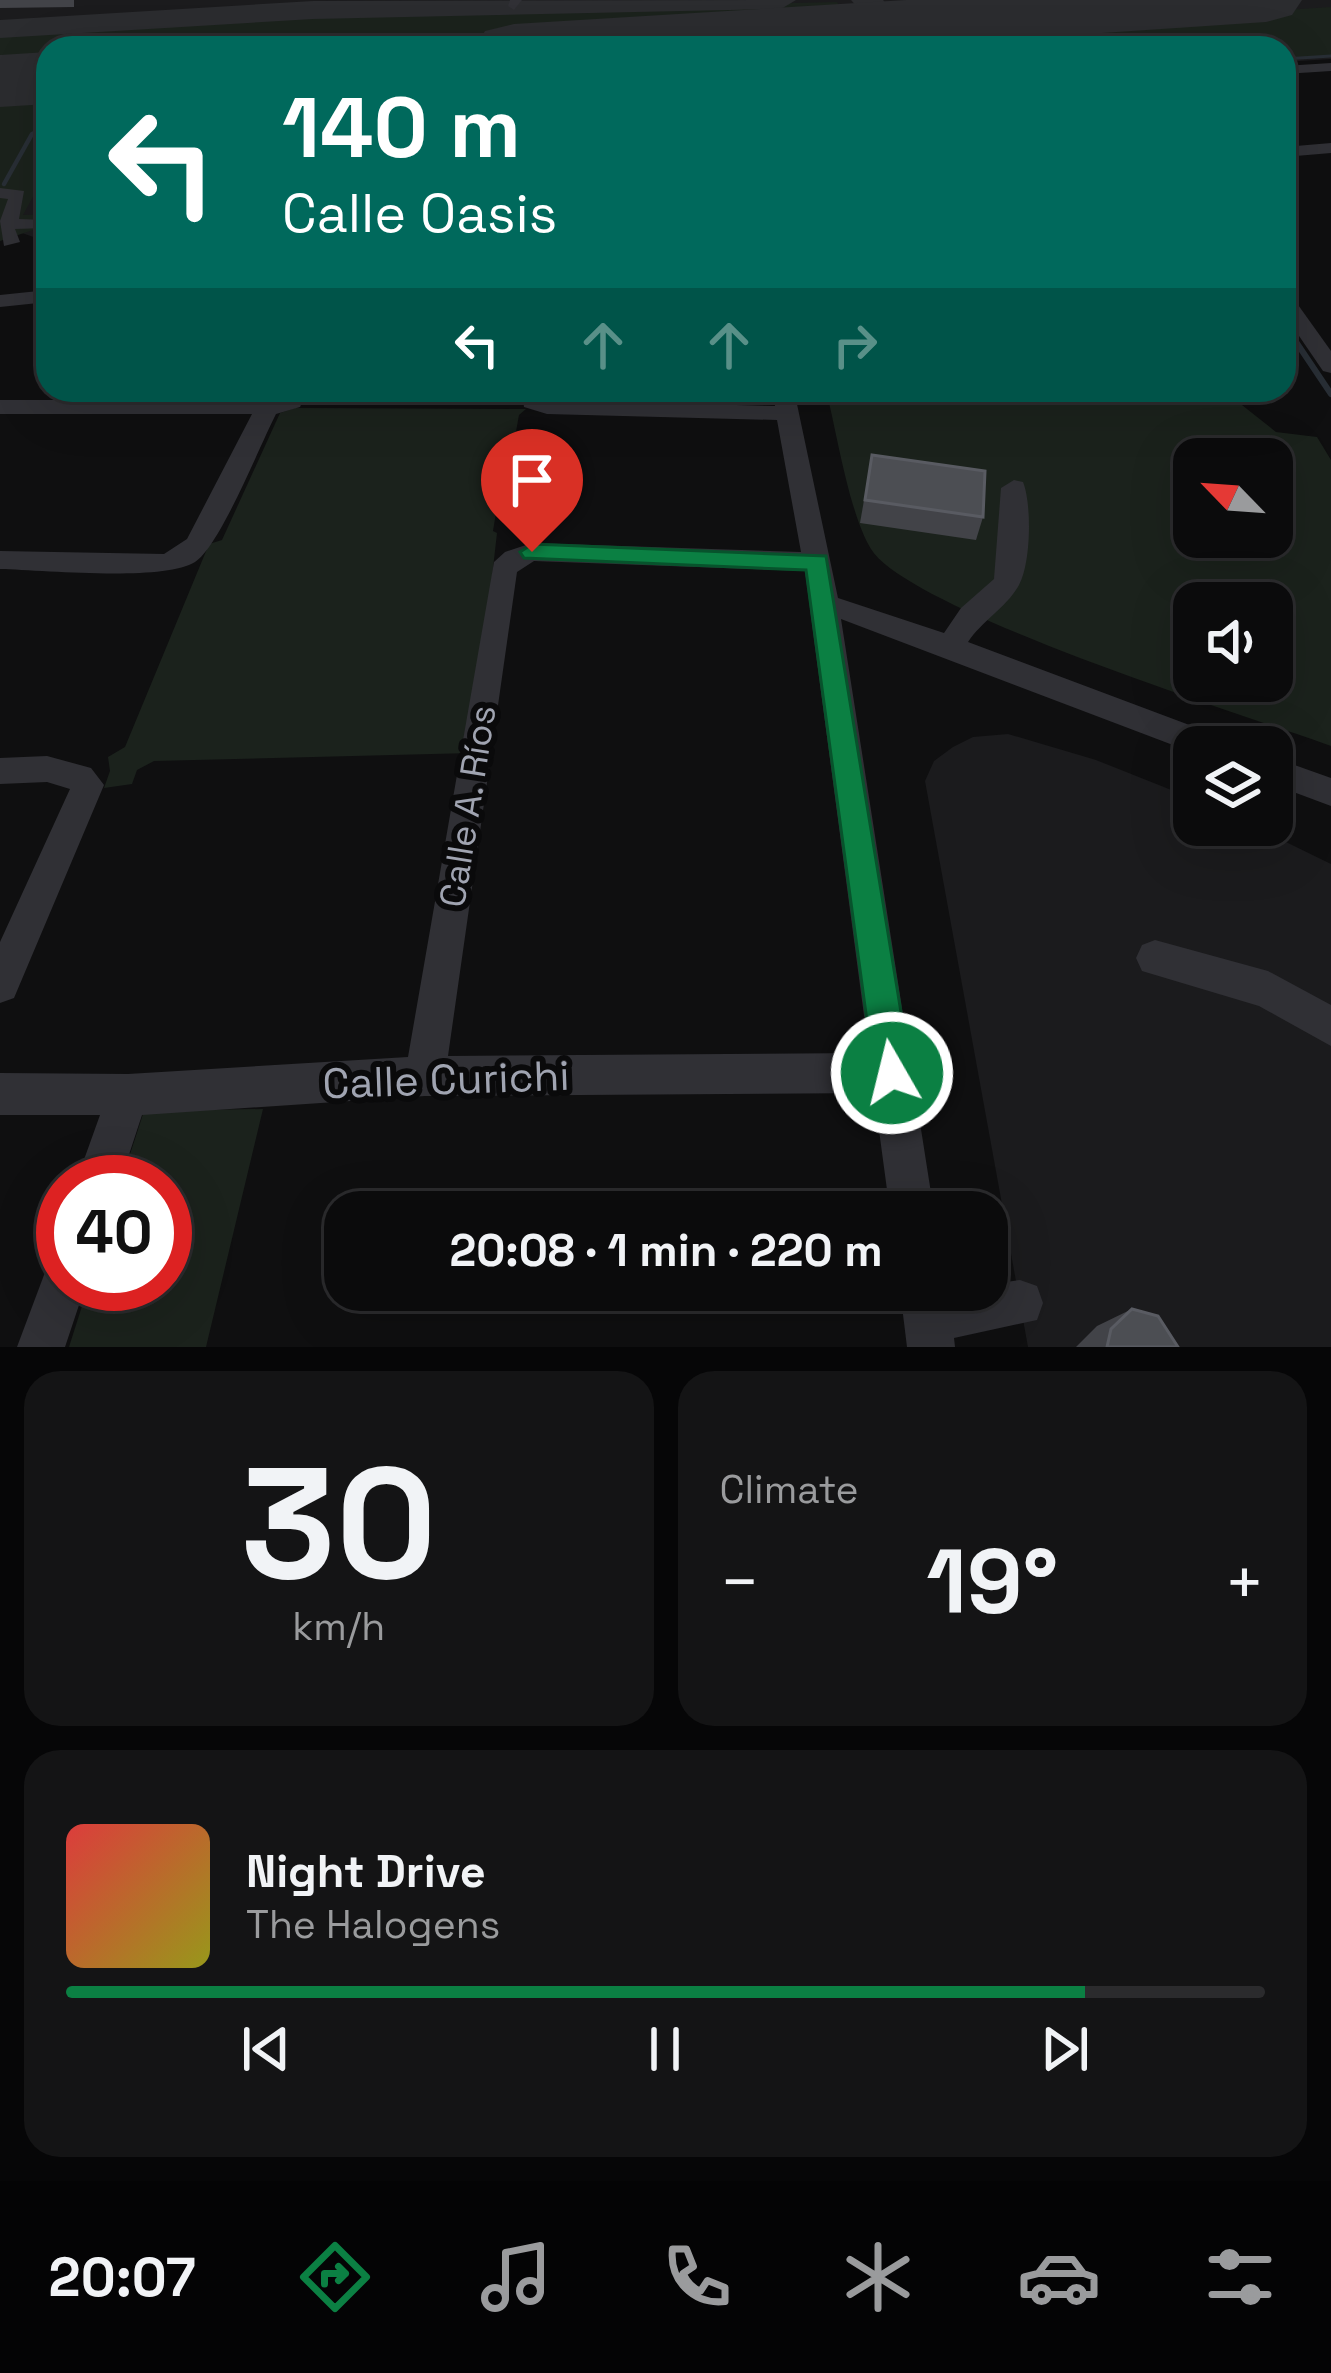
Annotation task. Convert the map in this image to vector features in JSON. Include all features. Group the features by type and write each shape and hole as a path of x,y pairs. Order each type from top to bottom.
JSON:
{"street":[{"path":"1296,69 1331,67"},
{"path":"1296,151 1331,148"},
{"path":"0,193 18,195 11,233 36,226"},
{"path":"0,302 36,298"},
{"path":"1296,308 1331,317"},
{"path":"1296,316 1331,366"},
{"path":"0,407 204,402"},
{"path":"0,560 166,562 185,556 198,544 284,402"},
{"path":"541,402 547,407 784,402 824,604 909,1191"},
{"path":"950,647 971,615 1006,584 1011,570 1014,488"},
{"name":"Calle A. Ríos","path":"425,1076 504,569 515,558 532,552 817,562"},
{"path":"824,604 1173,732"},
{"path":"0,771 78,773 88,785 0,985"},
{"path":"1293,778 1331,792"},
{"path":"1155,958 1268,990 1331,1027"},
{"name":"Calle Curichi","path":"0,1094 128,1095 425,1076 892,1073"},
{"path":"107,1155 128,1095"},
{"path":"927,1318 1020,1303"},
{"path":"41,1347 53,1311"}],"shaded area":[{"path":"0,0 1331,0 1331,59 1296,61 1296,36 36,36 36,238 0,225"},
{"path":"837,2 846,14 519,36 36,36 36,68 0,71 0,32 330,13"},
{"path":"1331,7 1331,56 1296,58 1296,36 886,36"},
{"path":"36,92 36,191 23,215 36,214 36,229 0,241 0,94"},
{"path":"829,402 1238,402 1276,432 1317,437 1331,460 1331,746 1293,733 1293,726 1272,726 1202,702 1293,702 1293,582 1173,582 1173,692 947,601 898,574 871,549"},
{"path":"295,408 526,409 519,415 509,470 503,471 493,531 497,533 472,753 154,761 137,770 132,784 104,788 110,771 108,757 125,747 209,544 222,540 280,413"},
{"path":"1008,734 1096,760 1173,791 1173,846 1293,845 1331,864 1331,1347 1028,1347 1008,1237 1008,1191 1000,1191 925,781 934,761 973,737"},
{"path":"263,1109 206,1347 69,1347 80,1311 192,1311 192,1155 130,1155 144,1111"}],"building":[{"path":"872,455 985,471 983,517 865,500"},
{"path":"1132,1309 1158,1316 1178,1347 1107,1347 1111,1329"}],"waterway":[{"path":"1296,58 1331,56"},
{"path":"4,184 36,132"},
{"path":"1296,342 1331,394"}],"taxiway":[{"path":"0,29 313,10 781,0"},
{"path":"866,0 890,24"}],"runway":[{"path":"702,36 1266,0"},
{"path":"0,81 36,79"}],"route":[{"path":"532,552 817,562 892,1073"}]}
